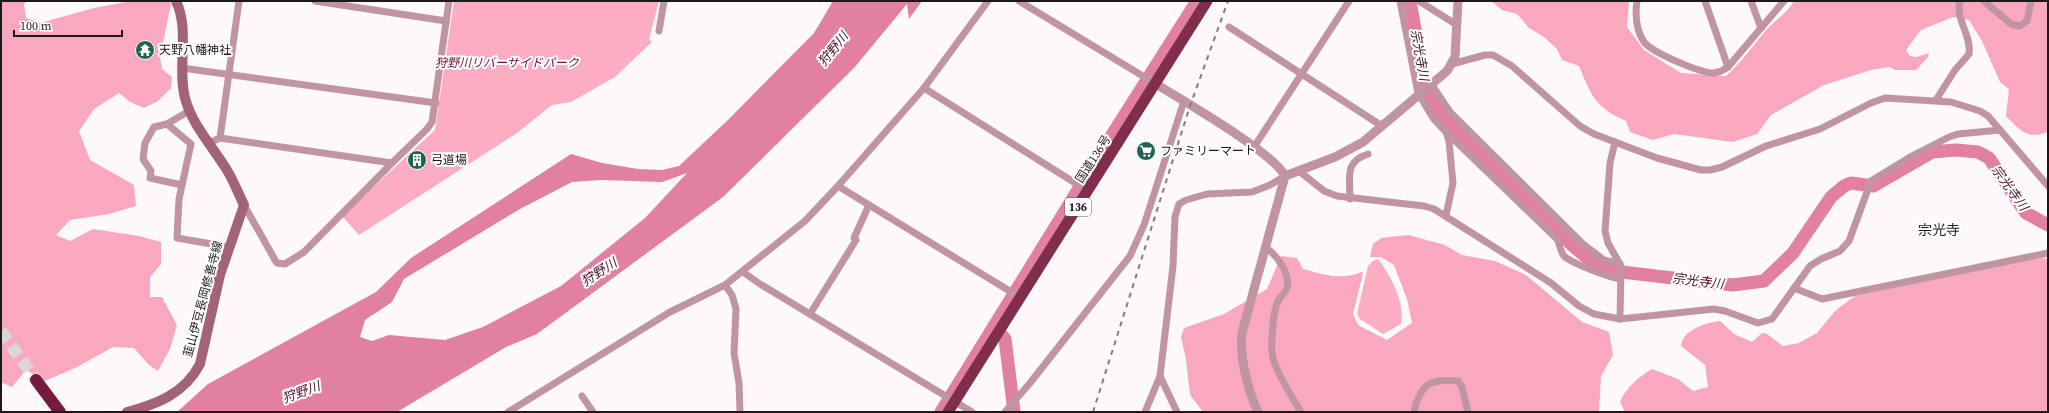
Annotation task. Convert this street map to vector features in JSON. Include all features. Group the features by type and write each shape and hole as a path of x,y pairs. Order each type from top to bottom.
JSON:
{"highway":[{"name":"国道136号","path":"948,412 1088,191 1150,81 1207,1"},
{"path":"56,412 35,381 60,412"}],"main road":[{"path":"176,1 181,23 182,68 185,97 189,111 224,165 244,205"},
{"name":"韮山伊豆長岡修善寺線","path":"127,412 167,397 185,386 192,378 200,364 219,281 244,205"}],"street":[{"path":"220,138 239,1"},
{"path":"315,1 446,21"},
{"path":"244,205 277,263 285,264 304,252 429,127 436,103 449,1"},
{"path":"659,31 664,1"},
{"path":"508,412 670,312 725,285 743,272 804,221 838,186 924,88 988,1"},
{"path":"1019,1 1184,101 1254,147 1282,169 1285,176 1242,333 1241,345 1244,366 1258,412"},
{"path":"1254,147 1349,1"},
{"path":"1400,1 1420,94 1433,118 1556,238 1566,258 1608,276 1620,278"},
{"path":"1419,1 1458,25"},
{"path":"1145,412 1160,376 1173,266 1175,217 1180,204 1186,200 1207,194 1252,192 1270,185 1285,176 1350,150 1363,142 1431,86 1452,64 1455,57 1458,25 1458,1"},
{"path":"1637,1 1635,11 1637,23 1639,32 1645,44 1686,66 1700,71 1716,73 1728,67 1784,1"},
{"path":"1704,1 1728,67"},
{"path":"1751,1 1761,28"},
{"path":"1936,100 1955,70 1969,54 1969,42 1958,10 1960,1"},
{"path":"1984,1 2011,24 2020,26 2027,21 2031,1"},
{"path":"1229,27 1382,126"},
{"path":"1452,64 1484,55 1493,55 1527,78 1580,126 1615,142 1657,158 1710,170 1722,168 1766,146 1820,129 1880,99 1936,100 1951,102 1980,112 1994,121 2048,186"},
{"path":"182,68 436,103"},
{"path":"1431,86 1450,112 1583,244 1604,260 1620,265"},
{"path":"924,88 1088,191"},
{"path":"1005,412 1030,383 1130,256 1144,225 1184,101"},
{"path":"182,186 150,178 151,171 143,159 145,143 154,126 167,124 189,111"},
{"path":"167,124 191,144 178,212 177,238 229,247"},
{"path":"1299,171 1324,191 1350,199 1424,206 1446,215 1551,283 1579,306 1594,314 1620,319 1714,309 1758,323 1772,319 1810,266 1821,259 1840,251 1849,241 1866,191 1871,181 1912,156 1958,134 2000,130"},
{"path":"1446,132 1449,141 1453,183 1446,215"},
{"path":"209,143 220,138 392,163"},
{"path":"1615,142 1610,163 1606,231 1608,243 1620,265 1620,319"},
{"path":"1350,199 1350,170 1352,164 1355,160 1368,154"},
{"path":"838,186 1021,298"},
{"path":"810,314 856,240 854,238 869,205"},
{"path":"1265,247 1279,261 1285,271 1288,283 1284,294 1277,303 1272,343 1273,358 1301,412"},
{"path":"1794,288 1822,299 2048,253"},
{"path":"743,272 760,284 972,412"},
{"path":"725,285 732,295 736,309 734,348 741,398 740,412"},
{"path":"1160,376 1177,412"},
{"path":"1414,412 1418,395 1423,387 1450,380 1458,381 1462,387 1468,412"},
{"path":"582,396 592,412"}],"green space":[{"name":"狩野川リバーサイドパーク","path":"454,1 659,1 649,39 652,42 615,77 571,102 552,105 517,133 359,235 342,216 435,130"},
{"path":"1378,259 1388,273 1396,290 1402,316 1401,324 1383,334 1360,319 1357,314 1368,266 1373,261"}],"shaded area":[{"path":"1,1 27,1 24,4 26,18 40,23 94,8 131,1 169,1 171,4 160,57 162,69 172,77 171,88 158,101 144,108 130,102 119,93 94,109 79,131 90,160 134,185 136,206 109,214 70,220 56,235 70,241 93,229 139,236 161,242 161,264 150,277 150,297 162,297 177,325 170,349 158,371 149,365 134,348 113,347 77,367 45,381 26,370 12,387 1,382"},
{"path":"1491,1 1629,1 1627,27 1644,50 1681,73 1726,76 1743,59 1768,28 1789,9 1794,1 2048,1 2048,132 2034,135 2029,134 2020,129 2006,116 2009,89 2000,82 1982,41 1969,20 1953,17 1921,30 1906,50 1910,56 1916,57 1929,53 1928,57 1916,70 1895,70 1889,67 1871,70 1824,85 1771,115 1757,134 1733,142 1674,134 1653,140 1630,132 1626,121 1607,111 1596,100 1587,86 1579,66 1562,60 1557,49 1544,37 1529,28 1517,14 1502,10"},
{"path":"1408,235 1445,245 1462,255 1495,261 1526,275 1582,322 1609,332 1613,355 1601,376 1599,412 1203,412 1190,395 1186,359 1181,337 1184,328 1224,314 1267,289 1281,256 1297,258 1303,269 1325,275 1347,276 1361,272 1363,273 1353,314 1358,325 1387,340 1412,323 1407,299 1394,265 1381,257 1370,257 1373,244 1381,238"},
{"path":"2041,258 2048,259 2048,412 1625,412 1620,402 1633,383 1652,369 1678,379 1693,391 1708,387 1705,365 1681,346 1686,335 1702,325 1720,321 1734,334 1752,342 1762,333 1767,334 1783,346 1799,343 1817,333 1836,310 1855,296 1974,270"}],"water":[{"name":"狩野川","path":"833,1 922,1 909,19 907,4 854,68 723,197 537,334 506,347 397,412 177,412 208,384 376,292 411,258 571,154 602,163 638,169 662,170 679,166 729,119 814,33","holes":["687,173 645,218 561,286 483,327 445,340 389,335 372,341 360,337 365,320 392,302 404,279 520,209 572,182 601,180 662,182"]}],"waterway":[{"path":"941,412 1112,135 1197,1"},
{"name":"宗光寺川","path":"1410,1 1425,86 1440,113 1573,246 1591,261 1613,271 1733,285 1764,281 1793,253 1831,197 1844,186 1851,183 1873,186 1932,152 1956,150 1978,152 1989,158 2026,213 2048,225"},
{"path":"994,326 1005,339 1014,412"}],"tunnel":[{"path":"1,331 36,380"}],"railway":[{"path":"1093,412 1190,106 1228,1"}],"place":[{"name":"天野八幡神社","path":"145,50"},
{"name":"ファミリーマート","path":"1146,151"},
{"name":"弓道場","path":"417,160"}],"district":[{"name":"宗光寺","path":"1939,230"}]}
